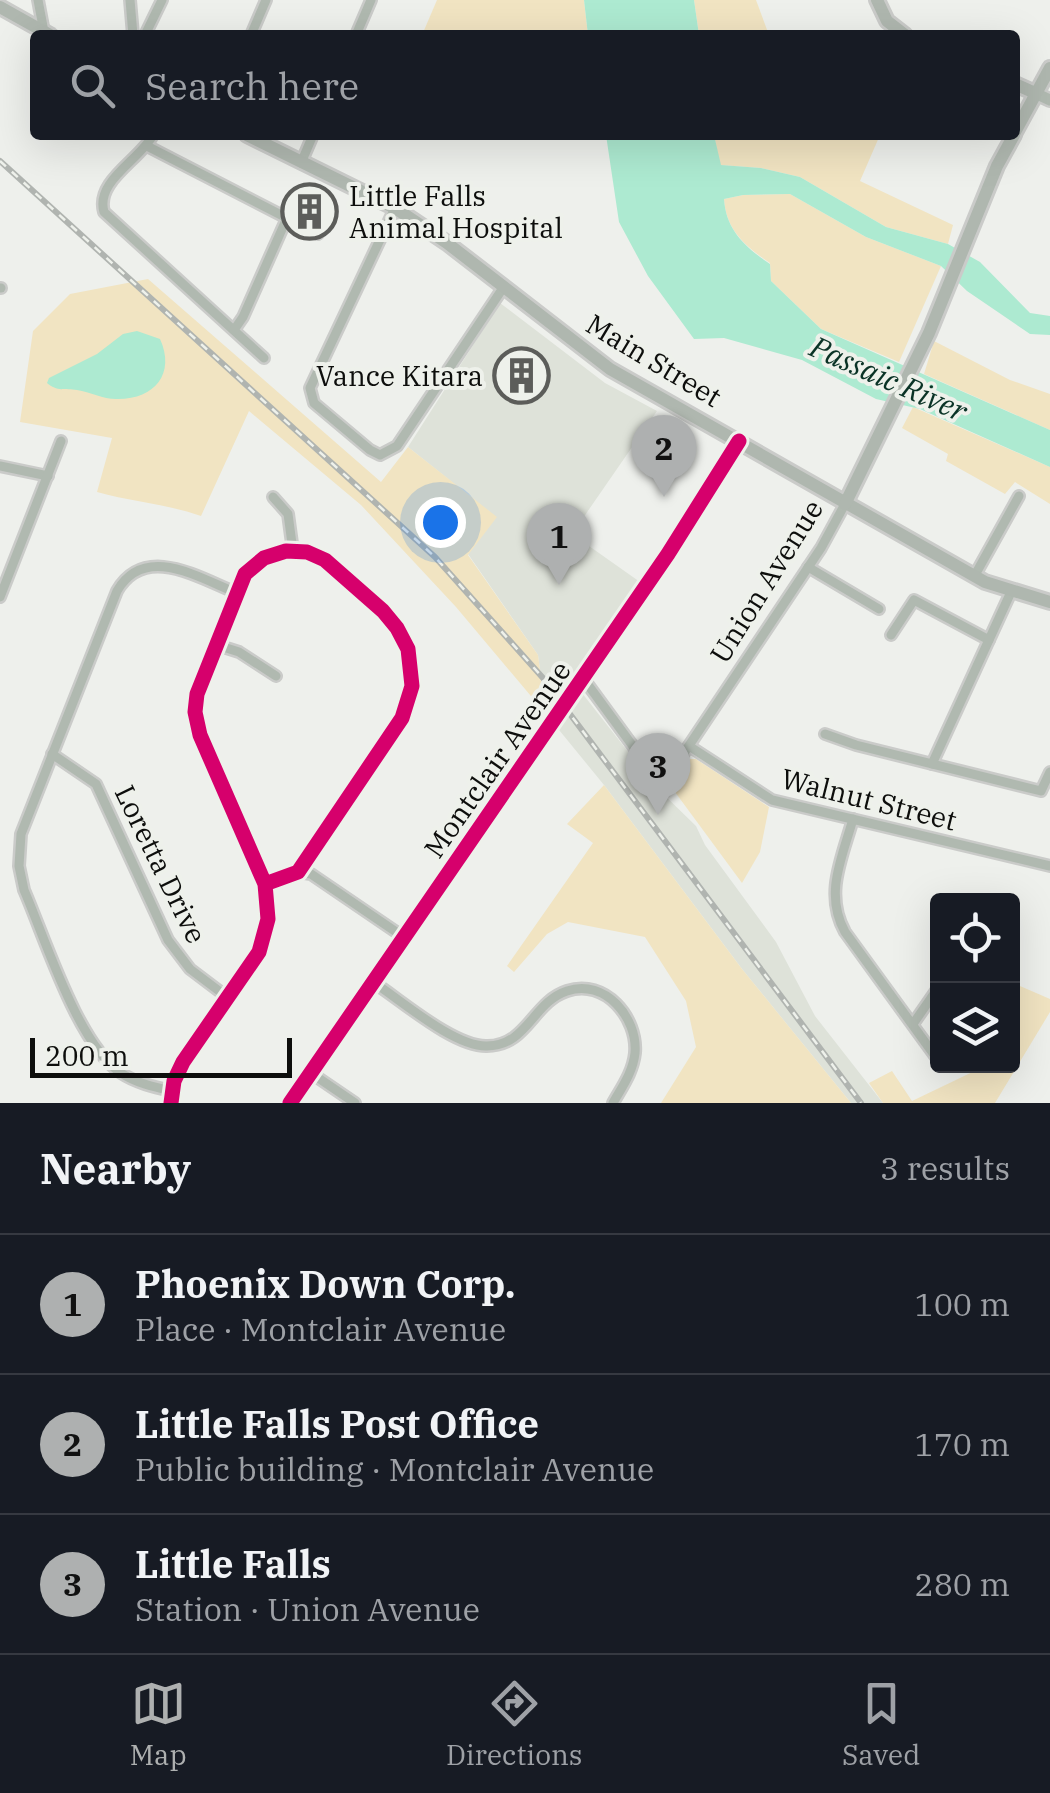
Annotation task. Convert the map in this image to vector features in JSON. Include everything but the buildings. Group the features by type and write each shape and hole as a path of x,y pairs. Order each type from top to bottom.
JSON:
{"main road":[{"path":"877,0 886,20 899,30"},
{"path":"0,8 41,30"},
{"name":"Union Avenue","path":"1020,122 1050,68"},
{"path":"1020,86 1035,93"},
{"name":"Main Street","path":"257,140 395,208 447,242 610,369 975,575 1012,592 1050,602"},
{"name":"Union Avenue","path":"845,504 929,333 1011,140"}],"street":[{"path":"38,0 46,30"},
{"path":"130,0 133,30"},
{"path":"147,30 162,0"},
{"path":"253,30 266,0"},
{"path":"358,30 371,0"},
{"path":"1035,93 1050,100"},
{"path":"151,140 104,190 104,212 264,358"},
{"path":"301,163 312,140"},
{"path":"147,146 318,234"},
{"path":"395,208 312,384 310,396 370,450 380,454 393,450 503,288"},
{"path":"234,330 243,318 287,218"},
{"name":"Montclair Avenue","path":"290,1103 668,554 738,440"},
{"path":"0,598 6,569 61,441"},
{"path":"0,466 48,476"},
{"path":"975,575 1019,496"},
{"path":"273,498 288,514 293,550"},
{"name":"Union Avenue","path":"583,678 657,779 669,777 808,567 845,504"},
{"path":"237,593 164,565 145,567 132,574 117,592 21,834 19,866 24,890 92,1044 121,1073 171,1097 183,1062 264,942 268,919 265,884 196,723 197,694 246,574 274,554 293,550 324,560 383,611 408,648 412,686 402,718 298,872"},
{"path":"808,567 878,609"},
{"path":"932,764 1012,592"},
{"path":"891,635 914,600 989,640"},
{"path":"217,645 239,652 276,676"},
{"path":"825,734 1041,791 1050,772"},
{"name":"Walnut Street","path":"690,746 772,800 1050,866"},
{"name":"Loretta Drive","path":"52,754 96,784 168,940 190,969 227,997"},
{"path":"853,820 834,889 836,913 930,1049"},
{"path":"265,884 298,872 311,874 405,938"},
{"path":"373,982 459,1039 486,1046 516,1038 560,994 580,988 601,993 622,1010 635,1042 631,1068 614,1103"},
{"path":"913,1024 930,1000"},
{"path":"311,1072 355,1103"}],"shaded area":[{"path":"437,0 584,0 587,30 424,30"},
{"path":"694,0 756,0 767,30 698,30"},
{"path":"715,140 878,140 860,181 953,225 948,244 886,227 800,177 761,168 720,165"},
{"path":"790,194 866,237 941,266 899,362 821,329 771,281 770,263 733,228 724,199"},
{"path":"148,279 381,482 408,447 497,517 468,555 538,655 546,714 456,607 361,505 249,411 201,516 97,492 112,438 20,422 33,331 70,294"},
{"path":"500,303 605,383 657,411 572,534 640,582 569,688 582,693 655,786 696,826 705,845 776,942 815,1016 883,1103 851,1103 742,969 546,714 538,655 468,554 496,517 408,447"},
{"path":"934,341 1010,380 1050,394 1050,430 924,374"},
{"path":"913,407 1050,467 1050,504 1015,482 1005,494 946,461 948,454 902,428"},
{"path":"690,759 696,759 769,807 760,852 742,883 672,788"},
{"path":"604,785 742,969 851,1103 661,1103 696,1047 686,1001 645,937 568,922 547,934 514,972 507,966 593,843 567,824"},
{"path":"1020,986 1050,999 1050,1012 1020,1062"},
{"path":"892,1071 912,1101 970,1073 1013,1073 995,1103 883,1103 869,1083"}],"water":[{"path":"584,0 694,0 698,30 587,30"},
{"name":"Passaic River","path":"607,140 715,140 721,165 761,168 800,177 886,227 948,244 980,262 1030,313 1050,316 1050,335 1030,334 967,291 941,266 866,237 790,194 724,199 738,237 770,264 771,281 821,329 1050,430 1050,467 920,409 876,399 802,360 724,338 694,339 648,276 619,222"},
{"path":"137,331 160,339 164,352 163,374 151,390 111,399 58,389 47,383 49,378 97,354 123,334"}],"railway":[{"path":"0,161 435,557 543,678 861,1103"}],"cycle path":[{"path":"290,1103 668,554 739,441"},
{"path":"171,1103 174,1081 183,1062 259,952 268,919 265,884 200,735 195,712 197,694 245,574 264,558 286,551 307,552 325,560 397,628 408,649 412,686 402,718 298,872 265,884"}],"place":[{"name":"Little Falls Animal Hospital","path":"310,211"},
{"name":"Vance Kitara","path":"522,375"},
{"name":"Little Falls Post Office","path":"664,497"},
{"name":"Phoenix Down Corp.","path":"559,585"},
{"name":"Little Falls","path":"658,815"}]}
